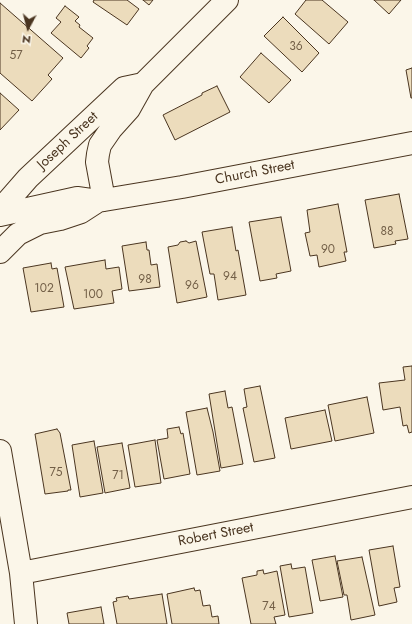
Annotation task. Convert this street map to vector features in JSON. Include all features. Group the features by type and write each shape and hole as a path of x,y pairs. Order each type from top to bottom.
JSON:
{"street":[{"name":"Joseph Street","path":"101,201 97,162 100,145 111,129 129,110 143,84 227,0"},
{"name":"Joseph Street","path":"0,210 28,178 124,88 143,84"},
{"name":"Church Street","path":"0,215 77,198 101,201 182,187 412,143"},
{"name":"Church Street","path":"0,252 18,234 40,223 60,219 81,212 101,201"},
{"path":"0,451 21,573 26,624"},
{"name":"Robert Street","path":"21,573 412,497"}],"building":[{"path":"94,0 127,0 139,9 127,25 93,2"},
{"path":"143,0 153,0 149,5"},
{"path":"306,0 322,0 348,22 329,44 295,14"},
{"path":"374,0 401,0 389,14"},
{"path":"0,3 63,58 48,75 52,79 32,101 0,73"},
{"path":"65,6 79,17 75,21 80,25 79,27 93,38 87,46 89,48 81,58 51,33 61,22 56,18"},
{"path":"283,17 319,53 302,72 264,36"},
{"path":"261,53 291,80 269,103 240,77"},
{"path":"412,68 412,98 411,98 406,70"},
{"path":"217,86 230,112 175,140 163,115"},
{"path":"0,93 19,110 0,130"},
{"path":"399,194 408,239 395,241 396,244 374,248 365,200"},
{"path":"338,204 347,252 344,252 346,261 319,267 317,255 310,256 305,233 310,232 307,210"},
{"path":"281,217 291,271 276,274 277,278 260,281 249,222"},
{"path":"232,227 236,251 238,250 246,295 218,300 214,274 210,274 202,232"},
{"path":"186,241 189,243 196,241 207,297 177,303 168,247 178,245 180,242"},
{"path":"146,242 147,250 149,250 151,265 157,264 160,287 129,291 122,246"},
{"path":"105,260 106,269 119,267 122,289 112,291 114,303 74,309 65,267"},
{"path":"51,263 52,269 57,268 64,307 31,312 23,268"},
{"path":"412,366 412,432 409,433 407,425 403,426 400,407 383,410 379,383 405,380 403,367"},
{"path":"260,386 275,458 254,462 243,408 247,407 244,389"},
{"path":"225,391 228,408 232,407 243,464 221,468 209,394"},
{"path":"367,397 374,433 335,441 328,405"},
{"path":"207,408 220,471 197,475 186,412"},
{"path":"325,410 332,441 291,449 285,418"},
{"path":"179,427 181,434 183,433 190,474 164,479 157,440 168,438 167,429"},
{"path":"57,429 60,433 71,490 45,494 35,434"},
{"path":"155,440 161,483 135,487 128,445"},
{"path":"94,441 103,493 80,497 72,445"},
{"path":"122,443 130,488 105,493 97,447"},
{"path":"393,546 400,587 394,588 397,602 379,606 369,550"},
{"path":"335,556 343,597 320,601 312,560"},
{"path":"362,557 375,615 351,620 347,595 344,595 337,561"},
{"path":"291,564 292,569 305,567 313,613 289,617 280,566"},
{"path":"263,570 264,574 277,571 285,615 274,617 276,624 251,624 242,578 257,575 257,571"},
{"path":"194,588 195,591 200,590 203,606 210,605 212,617 218,616 219,624 172,624 167,594"},
{"path":"162,594 167,624 117,624 113,602 117,601 116,598 128,596 129,599"},
{"path":"101,607 104,624 69,624 67,613"}]}
